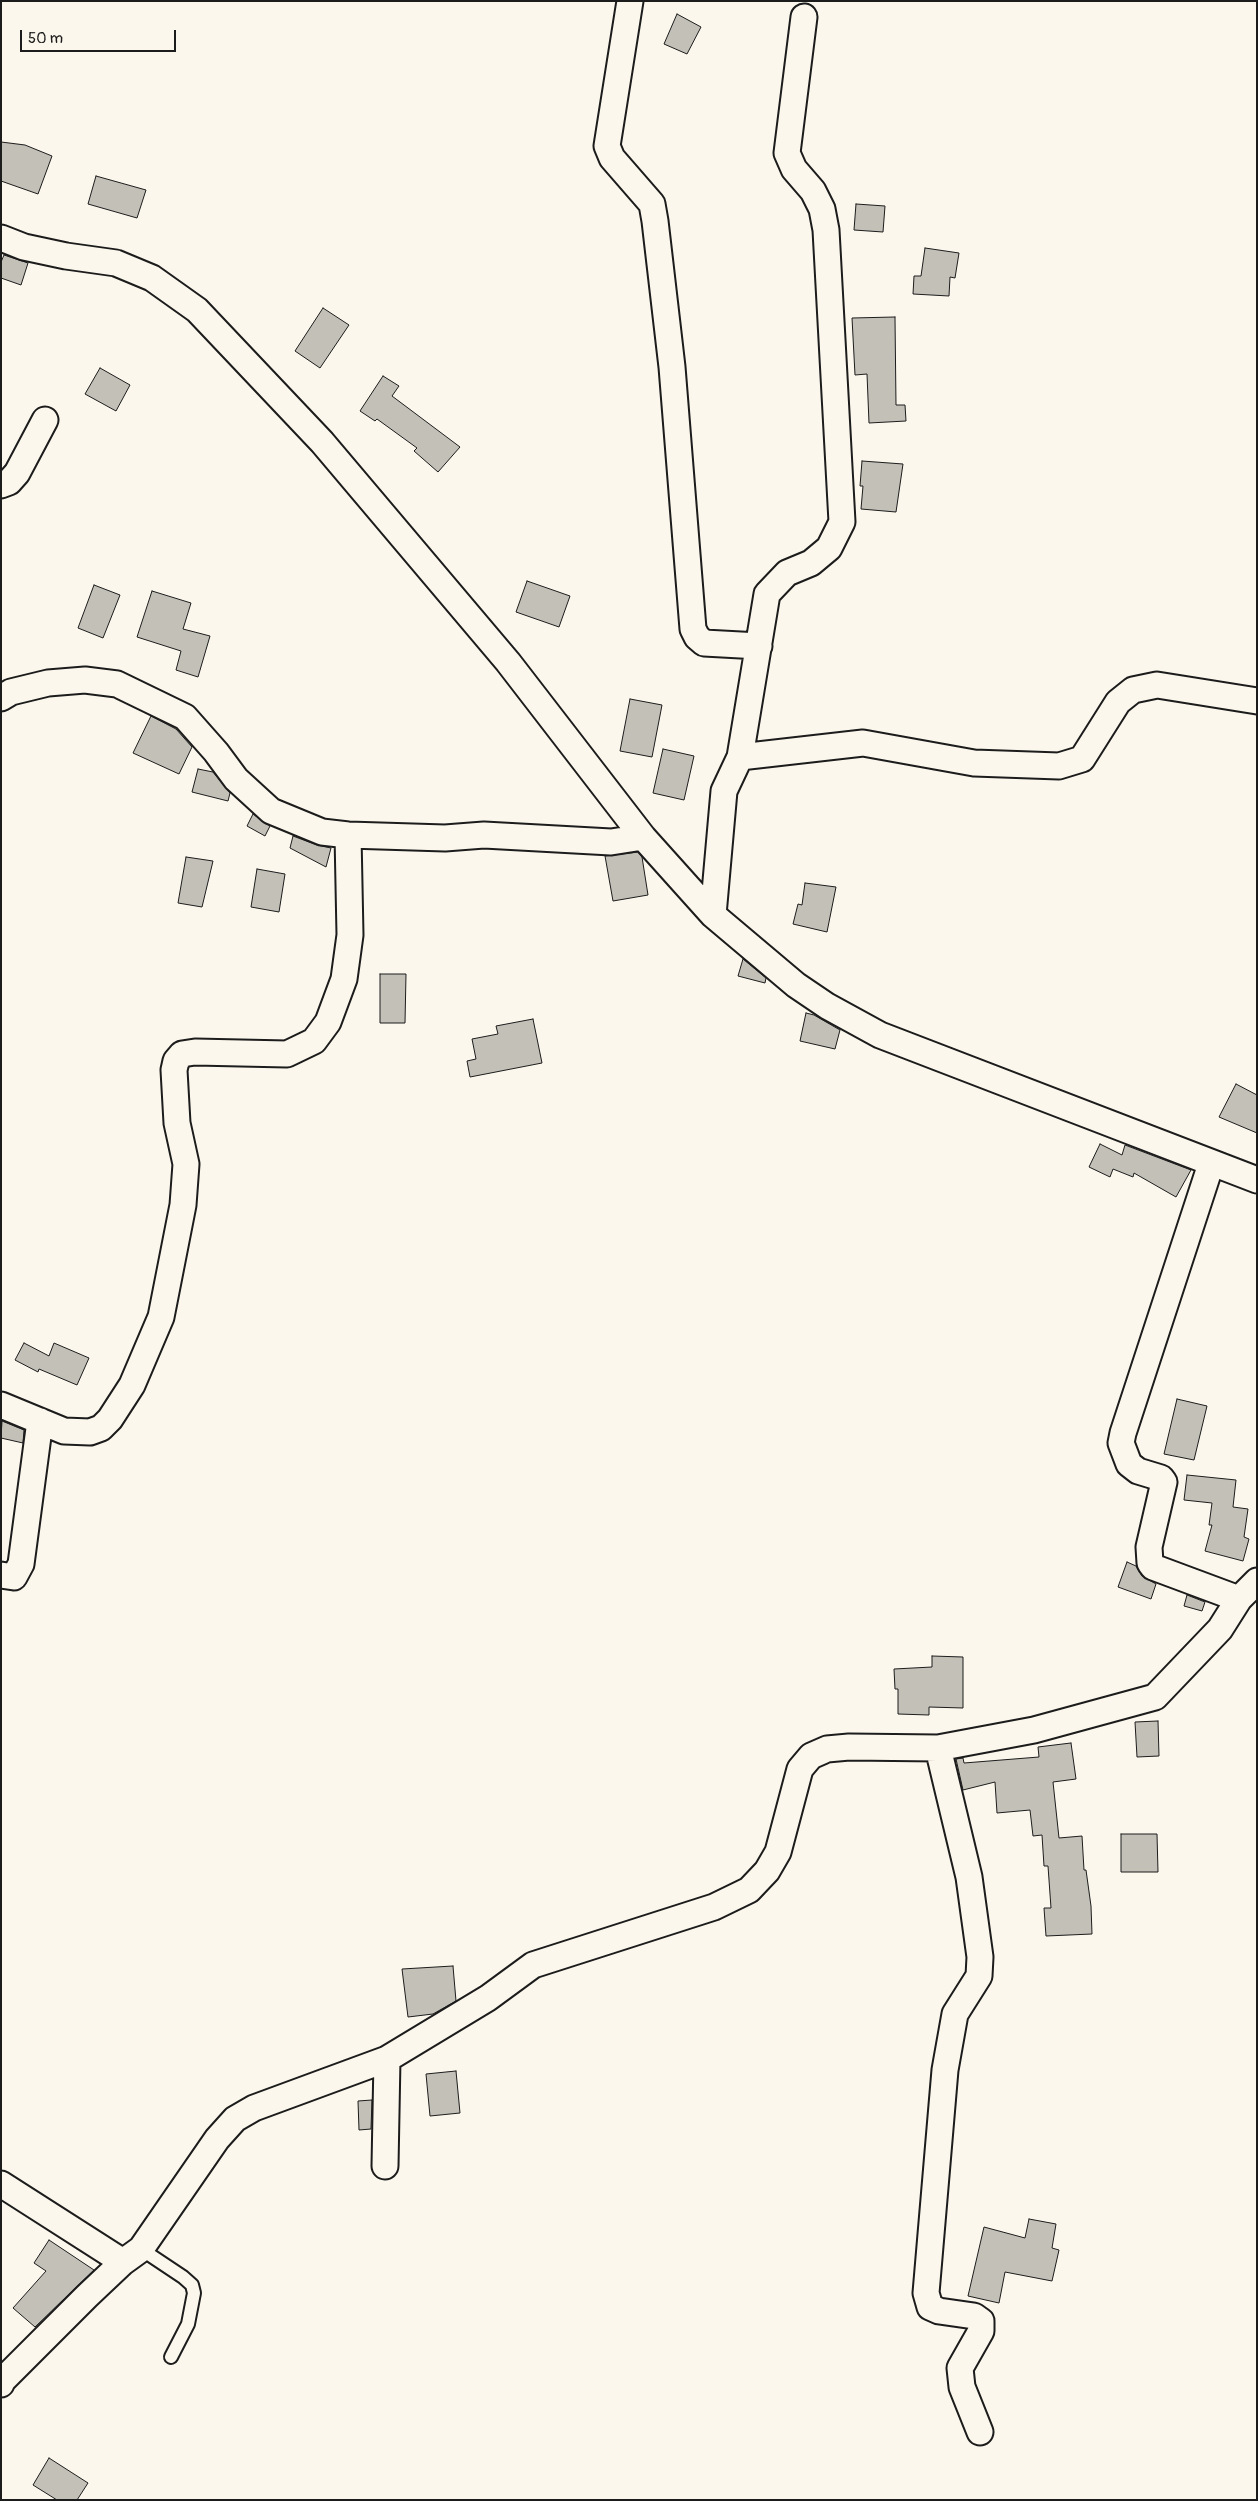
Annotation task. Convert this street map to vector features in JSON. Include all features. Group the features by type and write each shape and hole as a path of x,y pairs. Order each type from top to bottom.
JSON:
{"street":[{"path":"630,1 607,146 612,158 652,204 656,221 672,367 693,629 697,637 704,643 759,646"},
{"path":"713,915 724,791 740,756 767,594 787,573 811,563 829,548 842,522 826,230 822,209 813,191 794,170 787,153 804,18"},
{"path":"1,238 24,247 66,256 116,262 152,278 197,310 335,457 508,662 643,838 713,915 796,985 863,1026 1211,1164 1257,1180"},
{"path":"1,485 9,482 17,472 45,420"},
{"path":"1,698 11,692 48,683 85,680 117,684 185,717 216,752 236,779 271,812 322,832 348,835 445,838 484,835 611,842 643,838"},
{"path":"740,756 863,743 974,763 1059,766 1082,759 1118,702 1133,690 1157,685 1257,702"},
{"path":"1,1405 64,1431 90,1432 101,1428 110,1419 132,1385 161,1317 184,1197 186,1164 177,1123 174,1070 179,1057 195,1052 287,1054 314,1041 328,1022 344,978 350,936 348,835"},
{"path":"1211,1164 1123,1433 1122,1444 1129,1464 1138,1470 1161,1478 1164,1482 1149,1547 1150,1563 1158,1571 1239,1600"},
{"path":"1,1575 14,1577 22,1564 40,1421"},
{"path":"1,2382 132,2256 217,2139 235,2119 282,2097 387,2059 488,1998 533,1964 714,1907 749,1890 767,1871 778,1852 800,1769 811,1756 828,1749 849,1747 938,1748 1034,1730 1155,1697 1220,1629 1239,1600 1257,1581"},
{"path":"938,1748 969,1877 980,1958 979,1976 955,2014 945,2070 926,2294 930,2307 939,2311 974,2316 981,2321 981,2331 960,2368 962,2387 980,2432"},
{"path":"385,2166 387,2059"},
{"path":"1,2184 132,2256"}],"lane":[{"path":"132,2256 183,2277 192,2285 194,2293 188,2324 171,2358"}],"building":[{"path":"677,14 701,27 687,54 664,44"},
{"path":"1,142 25,145 52,156 38,194 1,181"},
{"path":"96,176 146,190 137,218 88,204"},
{"path":"856,204 885,206 883,232 854,230"},
{"path":"925,248 959,253 955,278 950,277 949,296 913,294 914,276 921,276"},
{"path":"4,255 28,263 21,285 1,278 1,262"},
{"path":"323,308 349,325 320,368 295,351"},
{"path":"895,317 896,405 905,405 906,421 869,423 867,374 855,375 852,318"},
{"path":"100,368 130,385 116,411 85,394"},
{"path":"383,376 399,386 392,396 460,447 438,472 414,451 417,448 377,419 375,421 360,411"},
{"path":"862,461 903,464 896,512 861,509 863,486 860,486"},
{"path":"527,581 570,596 559,627 516,612"},
{"path":"94,585 120,595 103,638 78,628"},
{"path":"152,591 191,603 183,629 210,636 198,677 176,670 181,651 137,637"},
{"path":"630,699 662,705 652,757 620,751"},
{"path":"151,716 176,729 192,747 179,774 133,753"},
{"path":"663,749 694,756 684,800 653,793"},
{"path":"198,769 213,772 230,793 228,801 192,792"},
{"path":"253,814 270,826 265,836 247,826"},
{"path":"293,836 331,848 326,867 290,848"},
{"path":"638,852 642,857 648,895 613,901 605,856"},
{"path":"186,857 213,861 202,907 178,903"},
{"path":"257,869 285,874 279,912 251,907"},
{"path":"805,883 836,887 827,932 793,924 798,904 802,905"},
{"path":"743,959 766,978 765,983 738,976"},
{"path":"380,974 406,974 405,1023 380,1023"},
{"path":"806,1013 814,1015 840,1030 835,1049 800,1041"},
{"path":"533,1019 542,1063 470,1077 467,1061 476,1059 472,1039 498,1034 496,1026"},
{"path":"1236,1084 1257,1095 1257,1133 1219,1117"},
{"path":"1100,1144 1122,1155 1125,1145 1191,1170 1176,1197 1134,1173 1133,1177 1113,1169 1110,1177 1089,1167"},
{"path":"24,1343 49,1356 54,1343 89,1358 77,1385 39,1369 38,1372 15,1360"},
{"path":"1177,1399 1207,1406 1194,1460 1164,1454"},
{"path":"2,1421 24,1430 23,1443 1,1438"},
{"path":"1187,1475 1236,1480 1233,1507 1248,1509 1244,1537 1249,1539 1243,1561 1205,1551 1212,1525 1209,1525 1212,1503 1184,1500"},
{"path":"1127,1562 1136,1566 1142,1576 1156,1584 1151,1599 1118,1587"},
{"path":"1187,1595 1205,1602 1202,1611 1184,1606"},
{"path":"932,1656 963,1657 963,1708 929,1707 929,1715 898,1714 898,1689 895,1689 894,1669 932,1667"},
{"path":"1158,1721 1159,1756 1137,1757 1135,1722"},
{"path":"1071,1743 1076,1779 1053,1782 1059,1838 1082,1836 1084,1870 1086,1870 1091,1906 1092,1934 1046,1936 1044,1908 1051,1908 1048,1866 1044,1866 1042,1835 1033,1836 1030,1810 997,1813 995,1782 963,1790 956,1759 963,1758 964,1763 1039,1757 1038,1747"},
{"path":"1121,1834 1157,1834 1158,1872 1121,1872"},
{"path":"453,1966 456,2001 433,2014 408,2017 402,1969"},
{"path":"456,2071 460,2113 430,2116 426,2074"},
{"path":"372,2100 371,2129 359,2130 358,2101"},
{"path":"1029,2219 1056,2224 1052,2248 1059,2250 1052,2281 1005,2272 999,2303 968,2296 984,2227 1025,2238"},
{"path":"49,2240 94,2270 35,2327 13,2308 46,2271 34,2263"},
{"path":"49,2458 88,2483 77,2500 57,2500 33,2485"}]}
